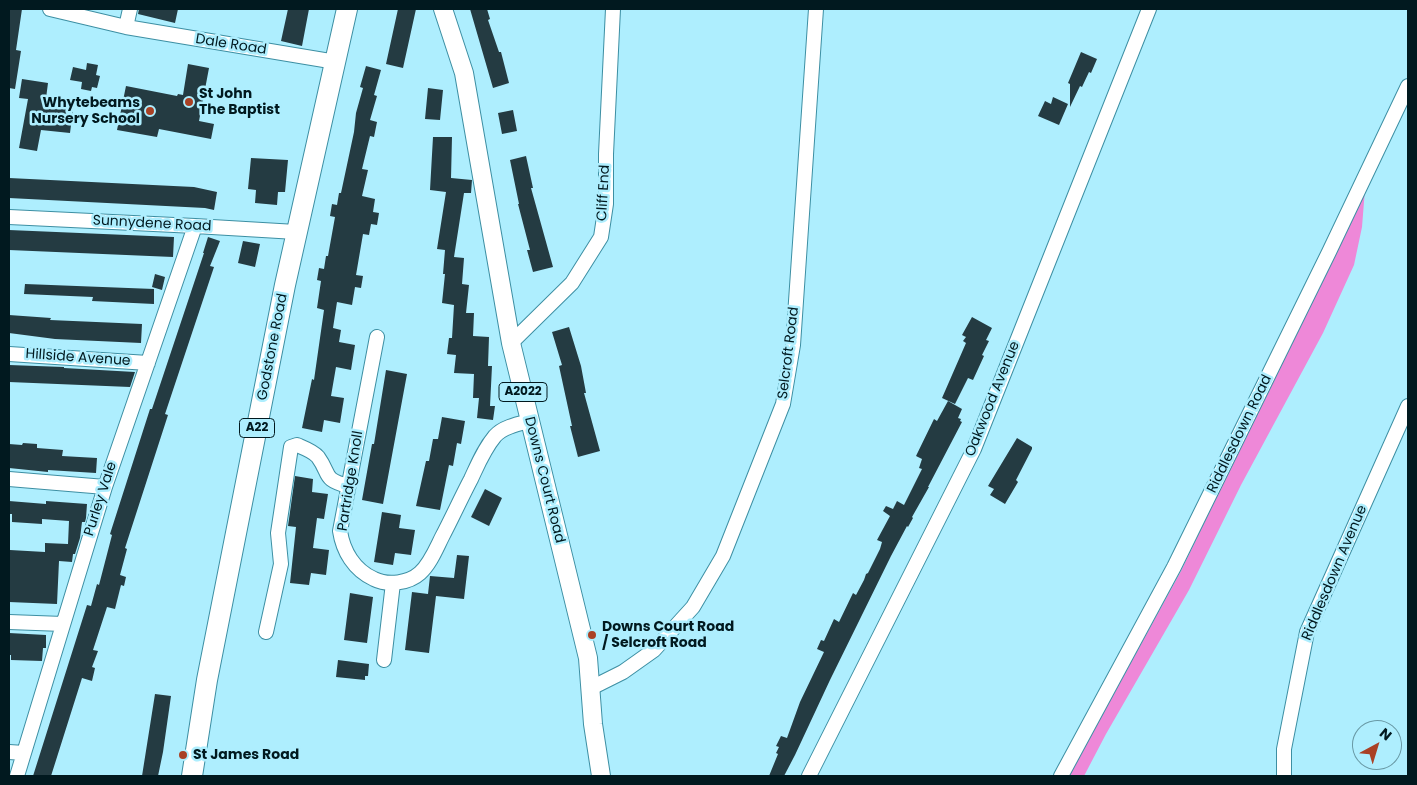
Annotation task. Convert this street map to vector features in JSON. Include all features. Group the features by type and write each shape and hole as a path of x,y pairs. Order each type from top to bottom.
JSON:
{"highway":[{"name":"Godstone Road","path":"192,776 207,680 296,232 347,9"}],"main road":[{"name":"Downs Court Road","path":"443,9 464,73 511,343 588,658 593,724 601,776"}],"street":[{"path":"126,27 130,9"},
{"name":"Cliff End","path":"511,343 572,283 601,237 606,204 606,154 613,9"},
{"name":"Selcroft Road","path":"591,688 623,672 654,650 693,607 722,556 783,404 793,344 816,9"},
{"name":"Oakwood Avenue","path":"809,776 974,449 1149,9"},
{"name":"Dale Road","path":"50,10 126,27 336,62"},
{"name":"Riddlesdown Road","path":"1061,776 1174,567 1321,269 1408,86"},
{"name":"Sunnydene Road","path":"9,218 296,232"},
{"name":"Purley Vale","path":"17,776 105,487 195,226"},
{"name":"Partridge Knoll","path":"377,337 340,531 344,549 353,562 366,575 381,582 393,583"},
{"name":"Hillside Avenue","path":"9,354 148,363"},
{"name":"Riddlesdown Avenue","path":"1284,776 1284,749 1307,632 1408,406"},
{"path":"384,660 393,583 416,577 427,564 485,450 497,434 512,426 530,421"},
{"path":"266,632 281,564 278,532 291,447 297,445 315,454 326,474 334,482 348,486"},
{"path":"9,479 105,487"},
{"path":"9,622 63,624"},
{"path":"9,752 24,753"}],"shaded area":[{"path":"1365,189 1362,227 1354,265 1323,333 1241,485 1189,590 1084,776 1069,776 1181,571"}],"building":[{"path":"9,9 22,9 16,50 21,51 15,89 9,88"},
{"path":"139,9 178,9 175,23 138,14"},
{"path":"288,9 309,9 302,46 281,41"},
{"path":"398,9 416,9 403,68 386,64"},
{"path":"470,9 487,9 490,19 488,20 499,52 501,52 509,83 493,88"},
{"path":"1081,52 1097,59 1091,73 1089,72 1082,87 1080,86 1070,107 1070,84 1068,83"},
{"path":"87,63 98,65 96,75 100,76 97,88 92,87 91,91 81,89 82,82 70,80 73,67 86,70"},
{"path":"188,64 209,68 199,121 214,124 211,139 159,129 157,137 117,130 126,86 177,96 178,94 183,95"},
{"path":"366,66 381,70 374,95 377,96 370,120 377,122 374,137 370,136 362,169 368,170 362,196 375,199 373,212 379,213 377,225 371,224 369,235 363,234 356,275 363,276 361,288 355,287 352,305 337,302 333,328 341,330 339,342 355,345 351,370 336,367 331,396 344,398 340,423 324,420 322,432 302,428 312,379 314,380 324,310 317,308 321,281 317,280 319,268 324,269 326,256 328,256 335,217 330,216 332,204 337,205 339,193 341,193 354,132 356,113 363,88 360,87"},
{"path":"22,79 48,83 45,106 73,109 70,133 41,130 37,151 19,148 28,99 19,98"},
{"path":"428,88 443,90 440,120 425,119"},
{"path":"1053,97 1068,104 1059,125 1038,116 1045,101 1051,104"},
{"path":"513,110 517,131 502,134 498,113"},
{"path":"433,137 452,137 451,178 472,180 471,193 464,193 454,257 464,258 462,284 469,285 466,313 474,313 473,336 489,337 488,366 492,366 490,406 495,406 493,420 477,418 479,398 473,398 474,374 454,373 456,355 447,354 449,338 452,338 454,305 442,303 445,250 437,249 446,192 430,190"},
{"path":"526,156 533,188 531,188 553,267 533,272 510,160"},
{"path":"251,158 288,160 285,192 278,192 277,205 255,203 256,190 248,189"},
{"path":"9,178 194,187 217,192 214,210 9,198"},
{"path":"9,230 174,237 173,257 9,250"},
{"path":"208,237 220,241 210,266 214,267 165,414 168,415 125,548 127,549 120,575 126,577 124,586 121,585 115,609 107,607 93,650 98,651 92,667 95,668 92,681 82,678 51,776 33,776 87,605 91,606 97,584 99,585 112,535 110,534"},
{"path":"243,241 260,244 255,267 238,263"},
{"path":"155,274 165,277 162,290 152,287"},
{"path":"25,284 154,289 154,304 92,301 93,297 24,294"},
{"path":"9,315 51,318 50,320 142,324 141,343 55,339 9,333"},
{"path":"972,317 992,328 986,340 989,341 982,355 984,356 973,380 968,378 955,404 942,398 966,343 963,341 966,337 962,335"},
{"path":"569,327 581,366 586,393 584,393 600,451 578,457 559,366 562,365 552,332"},
{"path":"9,365 135,372 130,387 9,382"},
{"path":"386,370 407,374 383,504 362,500 372,444 374,444"},
{"path":"948,401 962,409 958,418 962,422 913,518 891,556 784,776 769,776 778,754 776,753 779,747 776,746 781,736 787,738 800,702 824,652 817,649 821,640 824,641 834,619 839,622 853,593 856,595 868,573 882,542 877,540 890,516 883,511 886,506 893,509 897,501 904,505 922,469 919,468 922,459 916,456 934,419 937,421"},
{"path":"442,417 465,421 461,444 457,443 453,466 449,465 440,510 416,506 426,461 429,461 433,439 438,439"},
{"path":"1017,438 1032,447 1032,449 1016,480 1018,482 1005,504 990,495 994,489 988,486"},
{"path":"23,443 37,444 37,448 63,450 62,456 97,458 96,473 48,470 48,472 9,468 9,444 22,445"},
{"path":"295,476 313,479 312,492 328,494 324,519 317,518 313,548 329,550 326,575 311,573 309,585 290,583 296,527 288,526"},
{"path":"485,489 502,498 489,526 471,517"},
{"path":"9,501 46,504 46,501 87,504 85,522 82,522 80,538 75,554 73,554 72,562 59,561 57,604 9,602 10,550 45,552 45,543 68,544 69,521 42,519 42,524 12,522 12,514 9,514"},
{"path":"382,512 401,515 399,528 415,530 411,555 395,553 393,565 374,562"},
{"path":"457,555 469,556 464,599 436,596 429,653 405,650 412,592 428,594 430,576 454,578"},
{"path":"350,593 373,597 367,643 344,640"},
{"path":"9,633 46,635 46,648 43,648 42,661 11,660 11,655 9,655"},
{"path":"338,660 369,664 368,676 365,676 365,680 336,677"},
{"path":"155,694 171,696 163,752 158,776 142,776"}],"place":[{"name":"St John The Baptist","path":"189,102"},
{"name":"Whytebeams Nursery School","path":"150,111"},
{"name":"Downs Court Road / Selcroft Road","path":"592,635"},
{"name":"St James Road","path":"183,755"}]}
